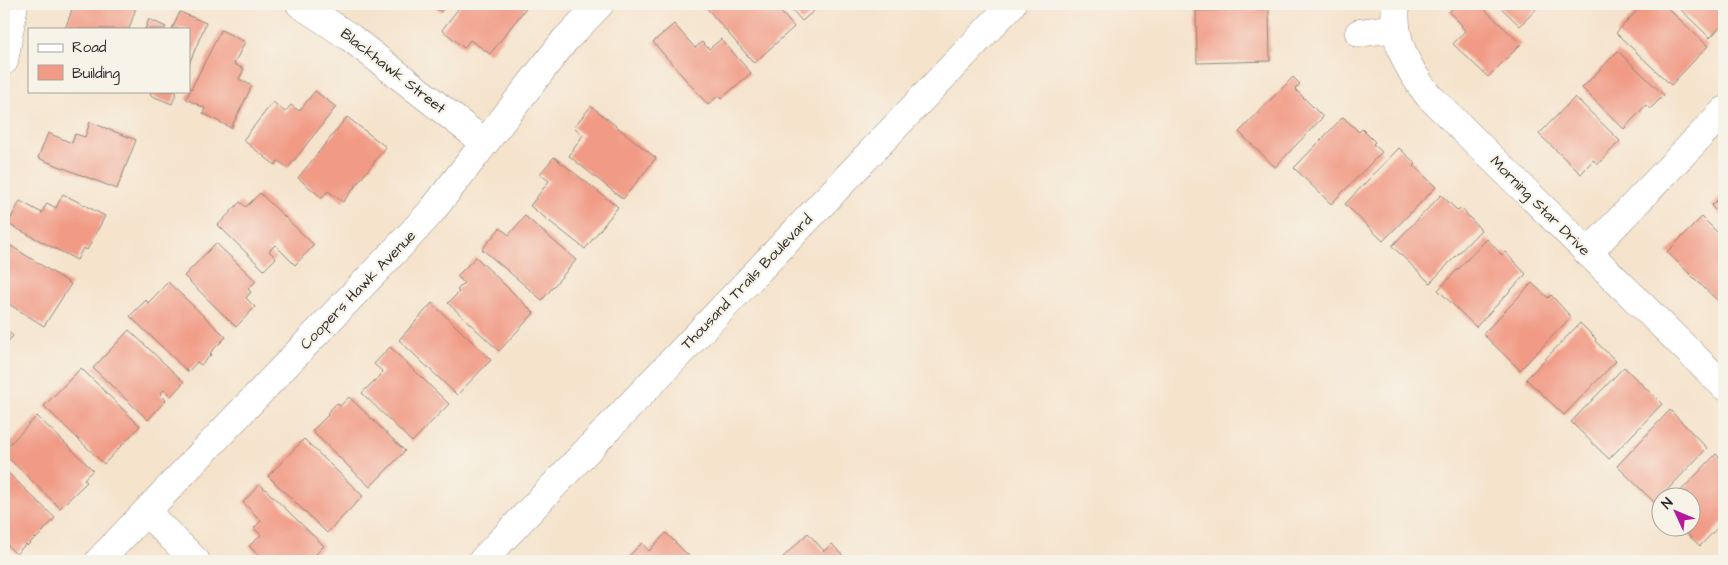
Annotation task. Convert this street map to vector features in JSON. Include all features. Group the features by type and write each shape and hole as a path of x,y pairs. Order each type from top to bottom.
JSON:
{"street":[{"path":"4,61 14,4"},
{"name":"Blackhawk Street","path":"300,4 351,38 484,142"},
{"name":"Coopers Hawk Avenue","path":"99,561 431,212 565,40 600,4"},
{"name":"Thousand Trails Boulevard","path":"482,561 1012,4"},
{"path":"1358,33 1396,16"},
{"name":"Morning Star Drive","path":"1396,16 1399,46 1406,64 1416,81 1428,95 1724,386"},
{"path":"1588,253 1724,111"},
{"path":"146,512 196,561"}],"building":[{"path":"74,4 137,4 129,28 65,28"},
{"path":"431,4 448,4 441,12"},
{"path":"462,4 529,4 490,54 470,40 464,48 442,30"},
{"path":"703,4 774,4 794,27 754,63"},
{"path":"787,4 812,4 816,9 802,21"},
{"path":"1457,4 1479,4 1521,44 1488,77 1453,44 1465,31 1462,25 1449,12"},
{"path":"1497,4 1541,4 1520,26"},
{"path":"1643,4 1663,4 1708,46 1671,85 1616,33"},
{"path":"1675,4 1724,4 1724,27 1722,25 1710,38"},
{"path":"1269,9 1270,61 1197,63 1196,11"},
{"path":"180,12 206,23 190,62 190,28 172,28"},
{"path":"149,19 166,27 166,28 145,28"},
{"path":"674,24 695,48 702,42 709,49 721,39 751,73 721,99 718,96 708,105 653,42"},
{"path":"221,30 245,42 234,64 244,69 239,79 252,86 231,128 203,113 205,108 186,99"},
{"path":"1618,51 1664,95 1650,109 1646,105 1624,129 1582,88"},
{"path":"1293,77 1300,84 1295,89 1323,117 1275,167 1239,132"},
{"path":"315,91 336,107 288,168 278,161 275,165 243,140 273,102 285,112 291,105 299,111"},
{"path":"152,92 177,92 172,104 150,95"},
{"path":"1575,97 1620,141 1598,164 1593,160 1581,174 1539,134"},
{"path":"591,106 656,158 623,199 569,156 583,135 574,127"},
{"path":"347,117 386,147 343,202 328,191 322,198 298,178"},
{"path":"1343,117 1359,132 1362,129 1375,142 1373,144 1382,152 1331,204 1294,168"},
{"path":"90,122 136,140 117,189 38,158 48,133 72,143 75,134 85,137"},
{"path":"1399,148 1416,164 1414,166 1436,187 1383,241 1345,204"},
{"path":"554,157 618,207 585,249 530,206 549,181 540,174"},
{"path":"260,193 314,245 295,265 275,245 269,251 276,258 264,270 218,225 240,202 246,207"},
{"path":"1724,193 1724,219 1711,206"},
{"path":"63,194 105,216 87,250 83,248 77,260 8,224 20,201 42,213 47,203 56,208"},
{"path":"1441,195 1458,211 1461,208 1481,230 1430,283 1392,246"},
{"path":"525,216 576,260 542,300 482,249 500,228 509,235"},
{"path":"1702,217 1724,239 1724,302 1722,305 1667,252"},
{"path":"1487,239 1502,255 1505,252 1526,274 1476,327 1438,290"},
{"path":"5,242 71,284 44,326 4,301"},
{"path":"216,243 256,281 248,289 251,292 246,298 255,307 236,327 184,276"},
{"path":"476,257 534,313 499,351 448,303 459,292 457,290 464,283 457,276"},
{"path":"168,282 226,337 201,365 197,362 188,372 130,316 146,300 148,303"},
{"path":"1532,283 1548,298 1551,295 1571,317 1520,370 1483,334"},
{"path":"432,303 491,360 457,395 399,340"},
{"path":"1580,323 1616,361 1564,415 1526,379"},
{"path":"4,327 13,336 4,346"},
{"path":"129,330 184,382 171,396 164,390 160,394 166,400 148,420 93,368"},
{"path":"390,347 449,404 412,442 362,393 383,372 374,364"},
{"path":"1624,367 1662,404 1609,459 1571,422"},
{"path":"81,368 140,426 104,464 44,406"},
{"path":"349,397 405,451 370,487 312,431 337,403 340,406"},
{"path":"1670,410 1707,448 1669,488 1650,488 1650,498 1617,466"},
{"path":"37,416 93,470 84,479 87,482 60,508 4,454 4,450"},
{"path":"304,439 363,496 327,533 268,476"},
{"path":"1716,454 1724,462 1724,521 1700,546 1692,538 1700,538 1700,488 1684,488"},
{"path":"4,469 55,518 36,539 27,546 26,544 16,554 4,542"},
{"path":"260,484 324,546 309,561 264,561 249,546 261,535 254,528 261,521 243,502"},
{"path":"666,533 694,561 630,561 627,558 642,543 649,551"},
{"path":"808,533 824,551 832,544 848,561 779,561"}]}
